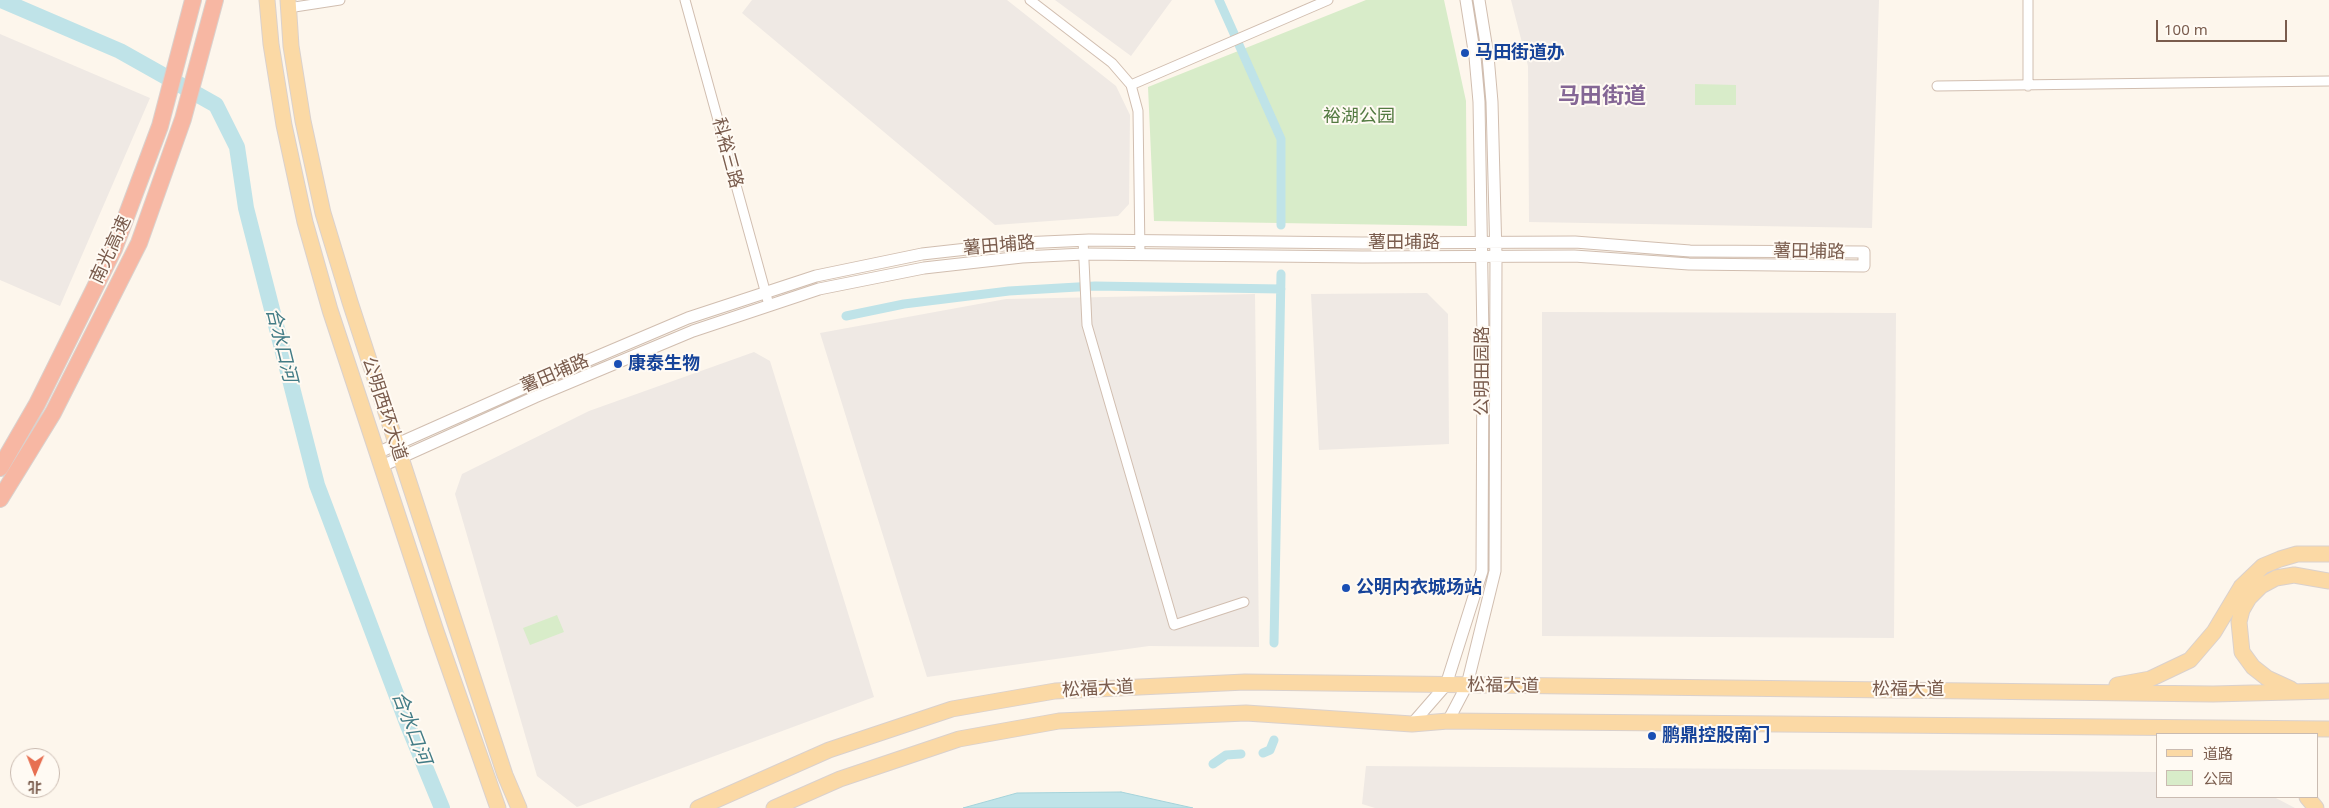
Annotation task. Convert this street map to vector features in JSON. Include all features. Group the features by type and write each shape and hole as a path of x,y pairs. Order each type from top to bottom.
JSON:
{"highway":[{"name":"南光高速","path":"0,468 37,404 114,249 160,126 193,0"},
{"name":"南光高速","path":"0,500 53,413 138,243 183,119 215,0"},
{"path":"0,455 37,404"},
{"path":"0,511 53,413"}],"main road":[{"name":"公明西环大道","path":"267,0 271,44 284,125 305,222 330,310 498,808"},
{"name":"公明西环大道","path":"288,4 291,46 302,112 323,213 398,452 505,775 519,808"},
{"path":"2086,691 2150,679 2190,660 2214,632 2241,587 2264,566 2297,554 2329,554"},
{"path":"2295,690 2267,678 2253,668 2242,652 2239,622 2249,598 2261,586 2276,578 2329,573"},
{"path":"2294,575 2329,581"},
{"name":"松福大道","path":"698,808 829,750 952,709 1056,691 1245,682 2213,694 2295,690 2329,691"},
{"name":"松福大道","path":"774,808 840,778 959,739 1059,721 1246,713 1412,724 1448,721 2226,732 2329,729"},
{"path":"2307,798 2316,808"}],"street":[{"path":"288,4 340,0"},
{"name":"科裕三路","path":"685,0 769,305"},
{"path":"1030,0 1112,63 1131,85 1138,111 1140,254"},
{"path":"1131,85 1328,0"},
{"name":"公明田园路","path":"1412,724 1446,685 1482,571 1482,256 1479,102 1475,57 1466,0"},
{"name":"公明田园路","path":"1448,721 1466,686 1495,572 1496,243 1492,102 1488,56 1479,0"},
{"path":"2028,0 2028,86"},
{"path":"1937,86 2329,81"},
{"name":"薯田埔路","path":"380,460 693,330 819,289 924,268 1022,257 1084,254 1574,256 1689,264 1864,266 1864,252 1690,251 1575,242 1083,240 1021,243 922,254 816,276 679,322 530,385 398,452"},
{"path":"1083,240 1088,325 1174,625 1244,602"}],"shaded area":[{"path":"752,0 1007,0 1116,86 1130,115 1129,204 1118,216 995,225 742,13"},
{"path":"1055,0 1172,0 1131,56"},
{"path":"1511,0 1879,0 1872,228 1529,222 1528,66"},
{"path":"0,34 150,98 60,306 0,280"},
{"path":"1427,293 1448,314 1449,444 1319,450 1311,294"},
{"path":"1255,294 1259,647 1149,646 927,677 820,333 1006,299"},
{"path":"1542,312 1896,313 1894,638 1542,636"},
{"path":"754,352 770,361 874,697 577,807 537,776 455,494 462,474 589,411"},
{"path":"1366,766 2156,772 2156,798 2276,798 2295,808 1375,808 1362,804"}],"green space":[{"name":"裕湖公园","path":"1366,0 1444,0 1466,101 1467,226 1154,221 1148,87"},
{"path":"1695,84 1736,85 1736,105 1695,105"},
{"path":"557,615 564,632 530,645 523,628"}],"water":[{"path":"1121,792 1193,808 963,808 1017,793"}],"waterway":[{"name":"合水口河","path":"1,0 120,51 216,105 237,147 246,208 317,485 407,723 442,808"},
{"path":"1219,0 1281,139 1281,225"},
{"path":"1274,643 1281,274"},
{"path":"846,316 904,304 1009,291 1095,286 1281,289"},
{"path":"1263,753 1270,750 1274,740"},
{"path":"1213,764 1226,755 1241,754"}],"place":[{"name":"马田街道办","path":"1465,53"},
{"name":"康泰生物","path":"618,364"},
{"name":"公明内衣城场站","path":"1346,588"},
{"name":"鹏鼎控股南门","path":"1652,736"}],"district":[{"name":"马田街道","path":"1602,97"}]}
